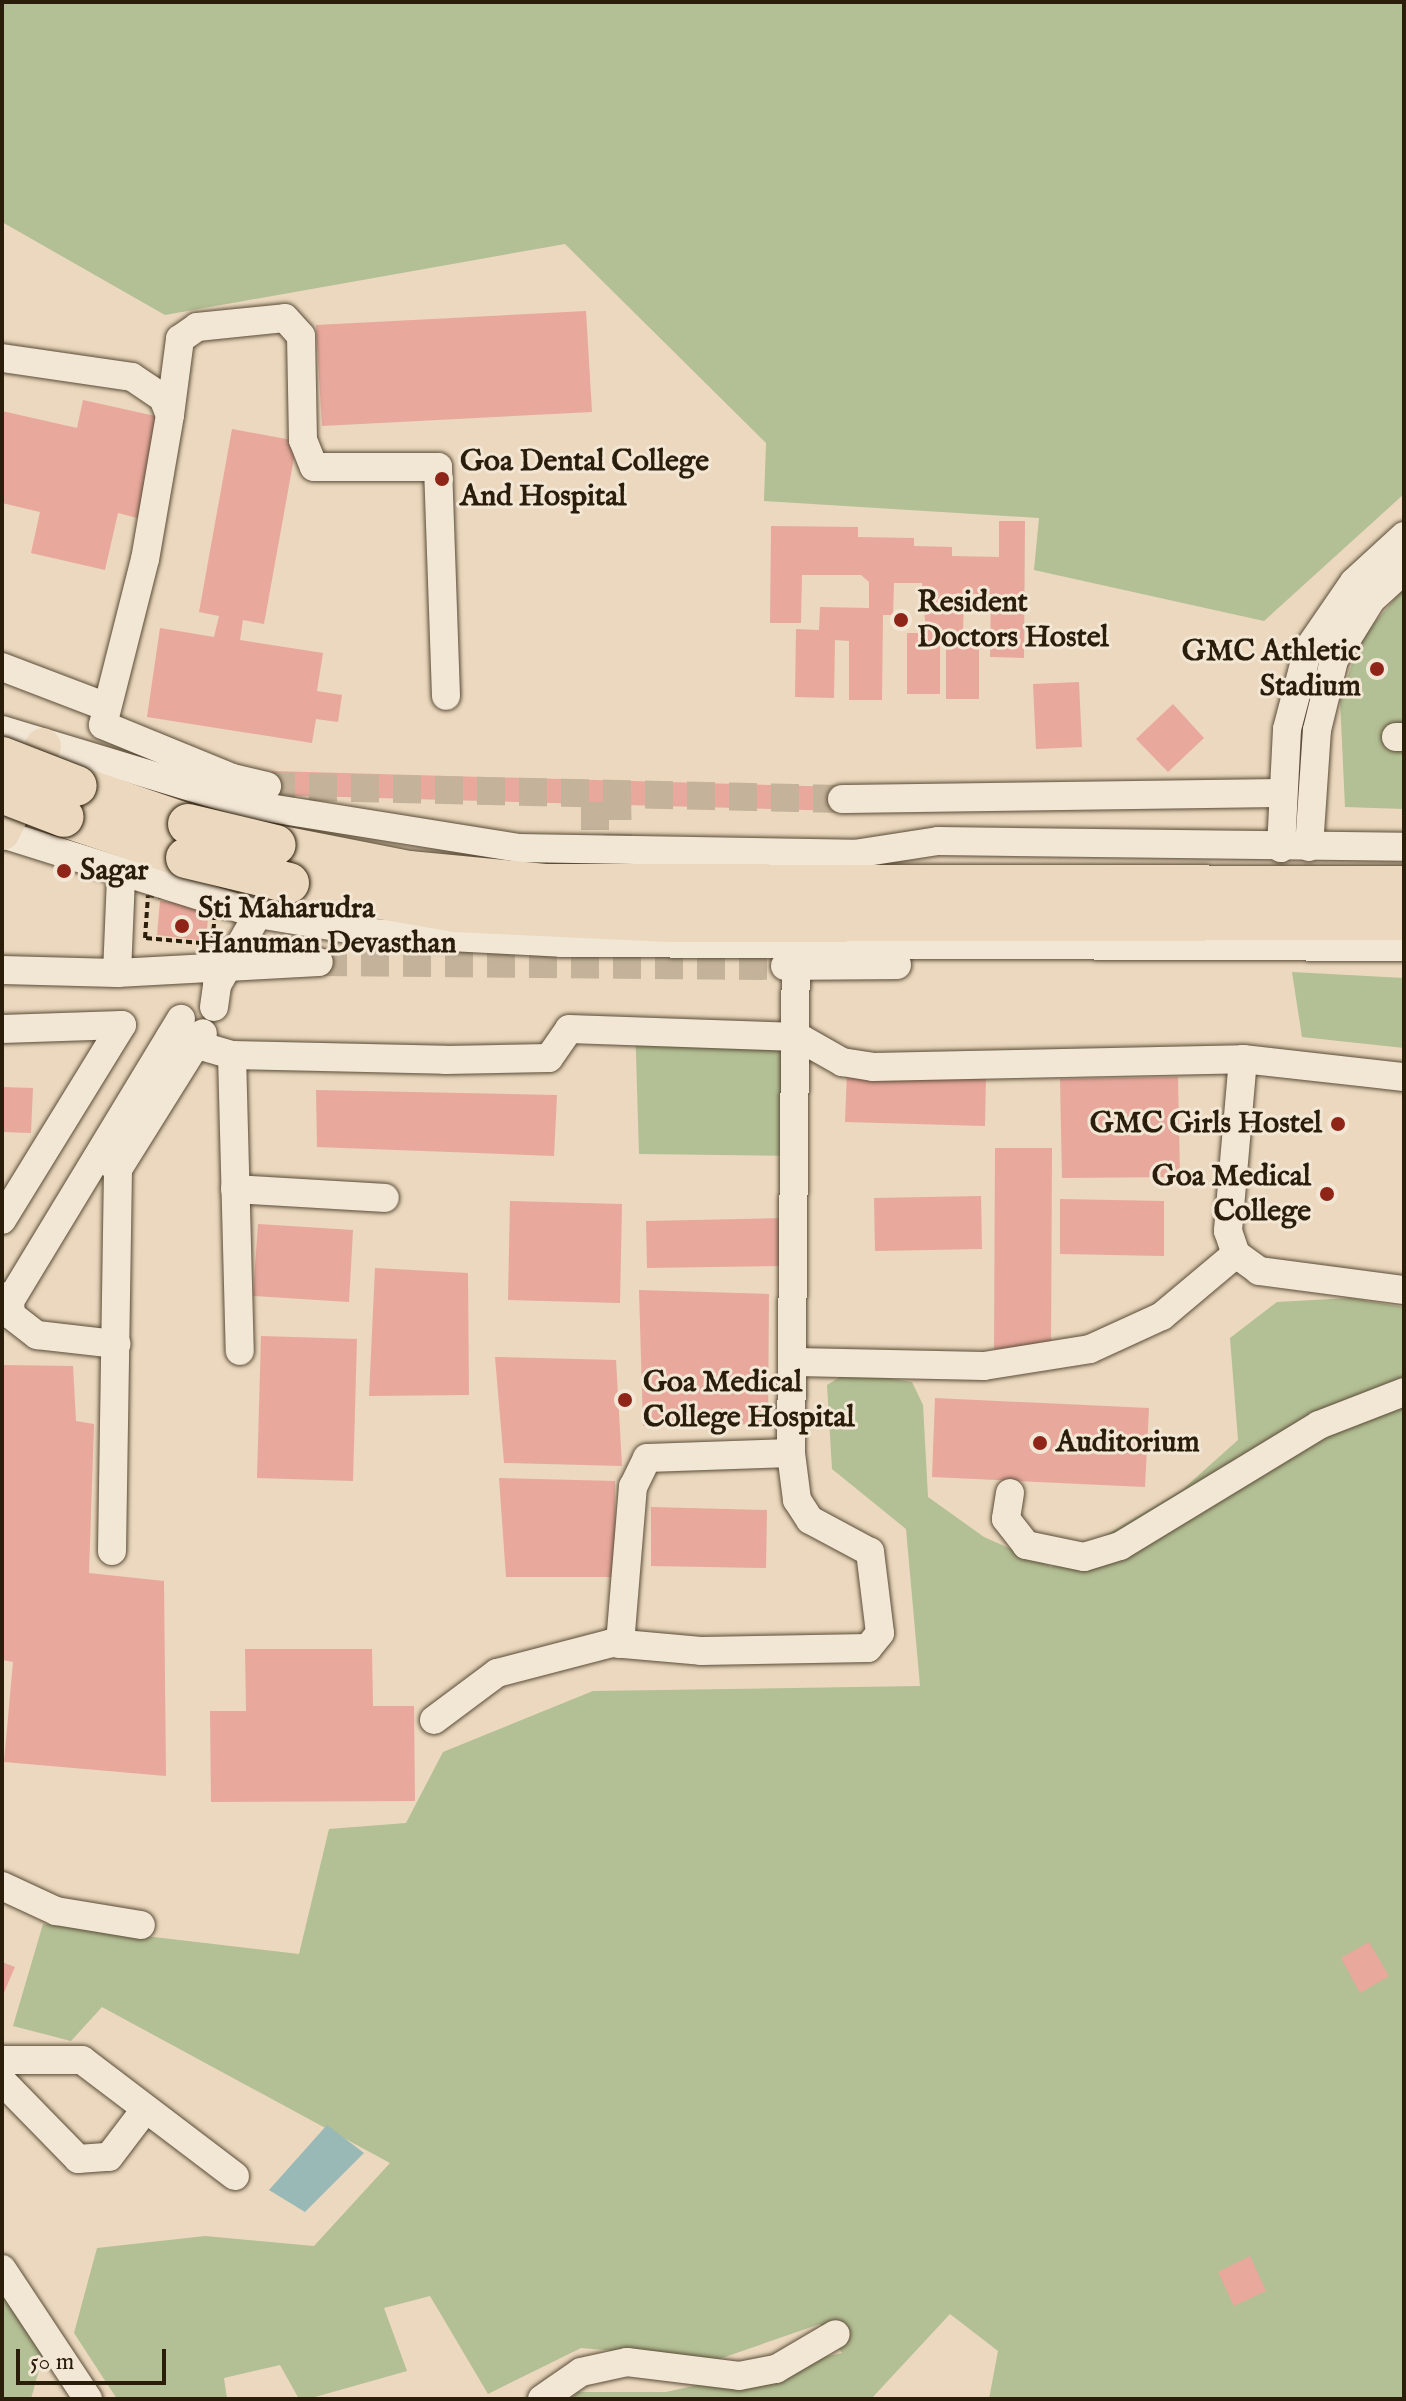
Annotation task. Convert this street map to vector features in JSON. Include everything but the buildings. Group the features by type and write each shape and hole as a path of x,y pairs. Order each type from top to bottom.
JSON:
{"highway":[{"path":"2,757 70,802"},
{"path":"2,793 70,802 187,841 289,883 455,912 655,922 1404,920"},
{"path":"187,841 276,845 409,871 547,884 1404,886"}],"main road":[{"path":"2,833 43,746"}],"street":[{"path":"267,786 230,789 104,729 104,706 145,559 180,339 197,327 285,318 301,336 303,440 314,467 438,467 446,696"},
{"path":"2,358 132,377 150,384 170,415"},
{"path":"1295,847 1283,793 1287,729 1308,649 1354,582 1404,536"},
{"path":"1295,847 1334,660 1371,600 1404,570"},
{"path":"2,667 104,706"},
{"path":"2,730 43,746 419,836 614,853 854,854 938,841 1404,847"},
{"path":"842,799 1283,793"},
{"path":"2,833 121,876 258,914 373,933 793,959 1117,962 1155,949 1404,947"},
{"path":"117,973 121,876"},
{"path":"116,1344 37,1335 11,1315 6,1299 109,1162 258,914"},
{"path":"434,1720 497,1673 620,1644 701,1651 875,1643 876,1566 858,1543 810,1520 797,1500 791,1453 796,1362 798,1037 793,959"},
{"path":"199,1013 319,962"},
{"path":"2,970 117,973 199,1013 232,1055 240,1351"},
{"path":"2,1029 122,1025 2,1220"},
{"path":"232,1055 549,1058 569,1029 798,1037 842,1062 873,1067 1243,1059 1404,1077"},
{"path":"1243,1059 1228,1231 1236,1254 1259,1271 1404,1290"},
{"path":"109,1162 116,1344 112,1551"},
{"path":"235,1189 385,1198"},
{"path":"796,1362 984,1366 1090,1349 1162,1316 1236,1254"},
{"path":"1010,1493 1006,1519 1026,1545 1084,1557 1120,1546 1319,1425 1404,1392"},
{"path":"620,1644 633,1487 647,1458 791,1453"},
{"path":"2,1886 56,1911 141,1925"},
{"path":"2,2060 82,2060 144,2111 235,2176"},
{"path":"2,2081 78,2159 109,2157 144,2111"},
{"path":"2,2269 88,2399"},
{"path":"542,2399 581,2372 627,2362 725,2376 776,2369 836,2334"}],"path":[{"path":"148,895 216,904 212,944 145,938 147,915 148,895"},
{"path":"147,915 158,916"}],"green space":[{"path":"2,2 1404,2 1404,494 1264,621 1034,570 1039,518 764,501 766,443 565,244 165,315 2,222"},
{"name":"GMC Athletic Stadium","path":"1404,588 1404,809 1345,807 1340,699 1360,640"},
{"path":"1292,972 1404,978 1404,1048 1302,1037"},
{"path":"635,1021 791,1027 794,1156 639,1154"},
{"path":"1349,1298 1404,1307 1404,2399 989,2399 998,2351 950,2314 871,2399 570,2399 578,2392 666,2392 842,2353 820,2324 719,2359 581,2348 488,2394 430,2296 384,2308 407,2371 308,2399 299,2399 280,2365 224,2378 227,2399 117,2399 74,2333 97,2248 205,2236 314,2246 390,2163 102,2007 71,2041 13,2026 43,1924 299,1954 329,1829 406,1823 443,1752 593,1691 920,1686 906,1529 832,1469 827,1385 848,1372 912,1382 923,1405 928,1497 984,1537 1052,1567 1182,1490 1238,1440 1230,1338 1277,1302"},
{"path":"2,2288 45,2348 31,2399 2,2399"}],"water":[{"path":"327,2125 364,2153 305,2212 269,2190"}],"tunnel":[{"path":"267,786 842,799"},
{"path":"595,791 595,872"},
{"path":"617,792 619,903"},
{"path":"319,962 785,966"}],"place":[{"name":"Goa Dental College And Hospital","path":"442,479"},
{"name":"Resident Doctors Hostel","path":"901,620"},
{"name":"GMC Athletic Stadium","path":"1377,669"},
{"name":"Sagar","path":"64,871"},
{"name":"Sti Maharudra Hanuman Devasthan","path":"182,926"},
{"name":"GMC Girls Hostel","path":"1338,1124"},
{"name":"Goa Medical College","path":"1327,1194"},
{"name":"Goa Medical College Hospital","path":"625,1400"},
{"name":"Auditorium","path":"1040,1443"}]}
